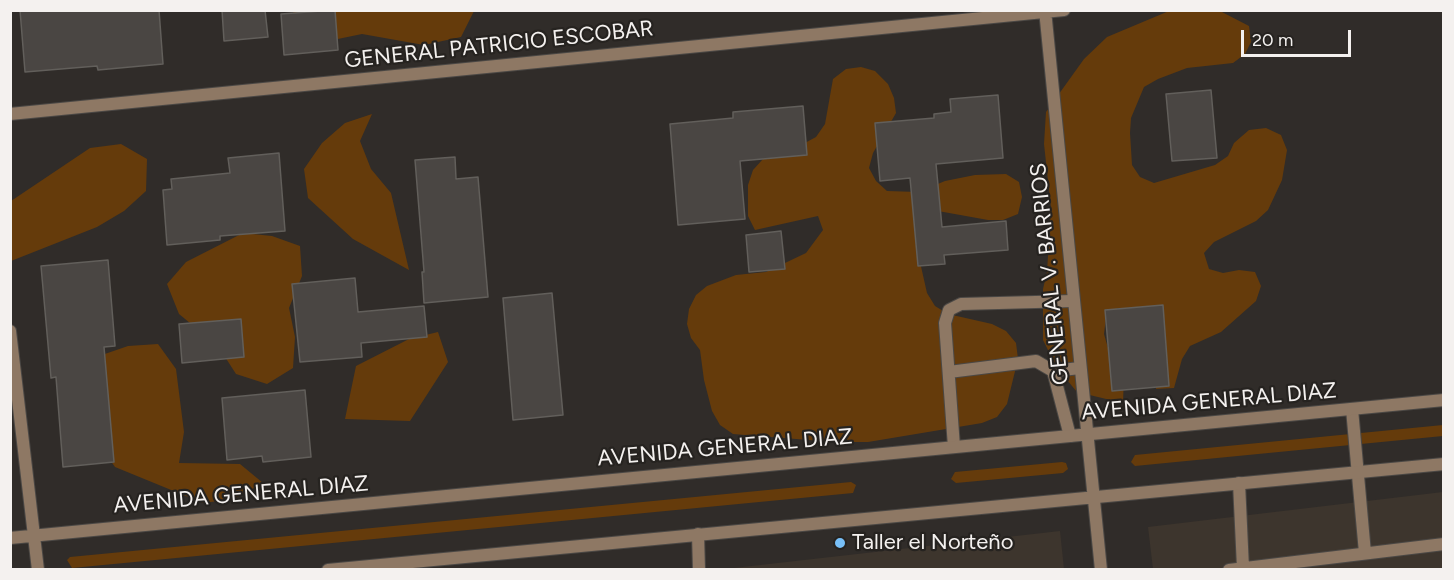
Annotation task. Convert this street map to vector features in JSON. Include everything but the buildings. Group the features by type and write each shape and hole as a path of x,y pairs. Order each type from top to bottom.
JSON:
{"street":[{"name":"GENERAL PATRICIO ESCOBAR","path":"10,114 1064,10"},
{"name":"GENERAL V. BARRIOS","path":"1045,11 1101,570"},
{"path":"954,447 945,323 949,310 961,304 1073,301"},
{"path":"10,332 38,570"},
{"path":"949,372 1036,361 1053,371 1080,368"},
{"path":"1053,371 1070,436"},
{"name":"AVENIDA GENERAL DIAZ","path":"10,538 1443,400"},
{"path":"1352,409 1365,553"},
{"path":"328,570 1443,464"},
{"path":"1239,483 1243,568"},
{"path":"698,534 699,570"},
{"path":"1229,570 1443,544"}],"shaded area":[{"path":"293,11 474,11 461,37 424,45 362,34 333,40 300,37"},
{"path":"1169,11 1220,11 1249,26 1251,42 1245,54 1233,63 1187,68 1144,87 1131,118 1130,133 1132,165 1140,177 1154,183 1215,165 1228,156 1234,143 1249,130 1266,128 1281,135 1287,150 1282,180 1268,210 1256,221 1214,242 1204,253 1209,269 1223,273 1239,270 1255,272 1261,286 1256,301 1221,332 1190,346 1182,359 1174,388 1156,389 1158,372 1148,313 1118,308 1106,318 1104,334 1108,348 1124,374 1123,403 1077,392 1057,368 1043,340 1043,289 1047,272 1051,208 1044,144 1046,112 1084,59 1107,37"},
{"path":"861,67 875,71 888,84 894,98 896,113 873,153 869,168 876,181 887,191 918,192 945,181 975,175 1006,174 1019,182 1022,197 1018,214 1003,220 988,220 938,211 920,262 927,293 935,306 948,314 992,324 1006,331 1016,343 1018,359 1007,404 997,417 982,423 868,442 834,442 733,434 720,425 712,411 704,380 700,350 691,338 687,324 689,309 696,295 707,286 736,275 766,272 806,253 823,230 818,216 755,230 748,216 748,185 753,170 763,159 787,145 803,144 816,137 825,124 833,79 846,69"},
{"path":"372,114 360,141 371,169 391,193 409,270 353,239 308,198 304,169 322,143 345,123"},
{"path":"121,144 147,159 146,191 124,211 97,227 11,261 11,201 90,148"},
{"path":"243,233 272,236 300,246 302,276 289,308 295,337 293,368 267,384 236,374 218,346 179,314 167,284 186,262"},
{"path":"438,332 448,362 410,421 345,419 356,366 409,339"},
{"path":"158,344 176,369 184,432 179,463 240,464 263,483 234,499 203,503 115,467 98,443 99,356 128,346"},
{"path":"1443,425 1443,436 1135,466 1131,462 1135,455"},
{"path":"1066,463 1068,469 1063,473 956,483 951,479 955,472"},
{"path":"851,482 856,485 853,493 72,568 67,560 70,557"},
{"path":"1443,492 1443,569 1153,569 1148,527"},
{"path":"1060,531 1064,569 725,569"}],"place":[{"name":"Taller el Norteño","path":"840,543"}]}
